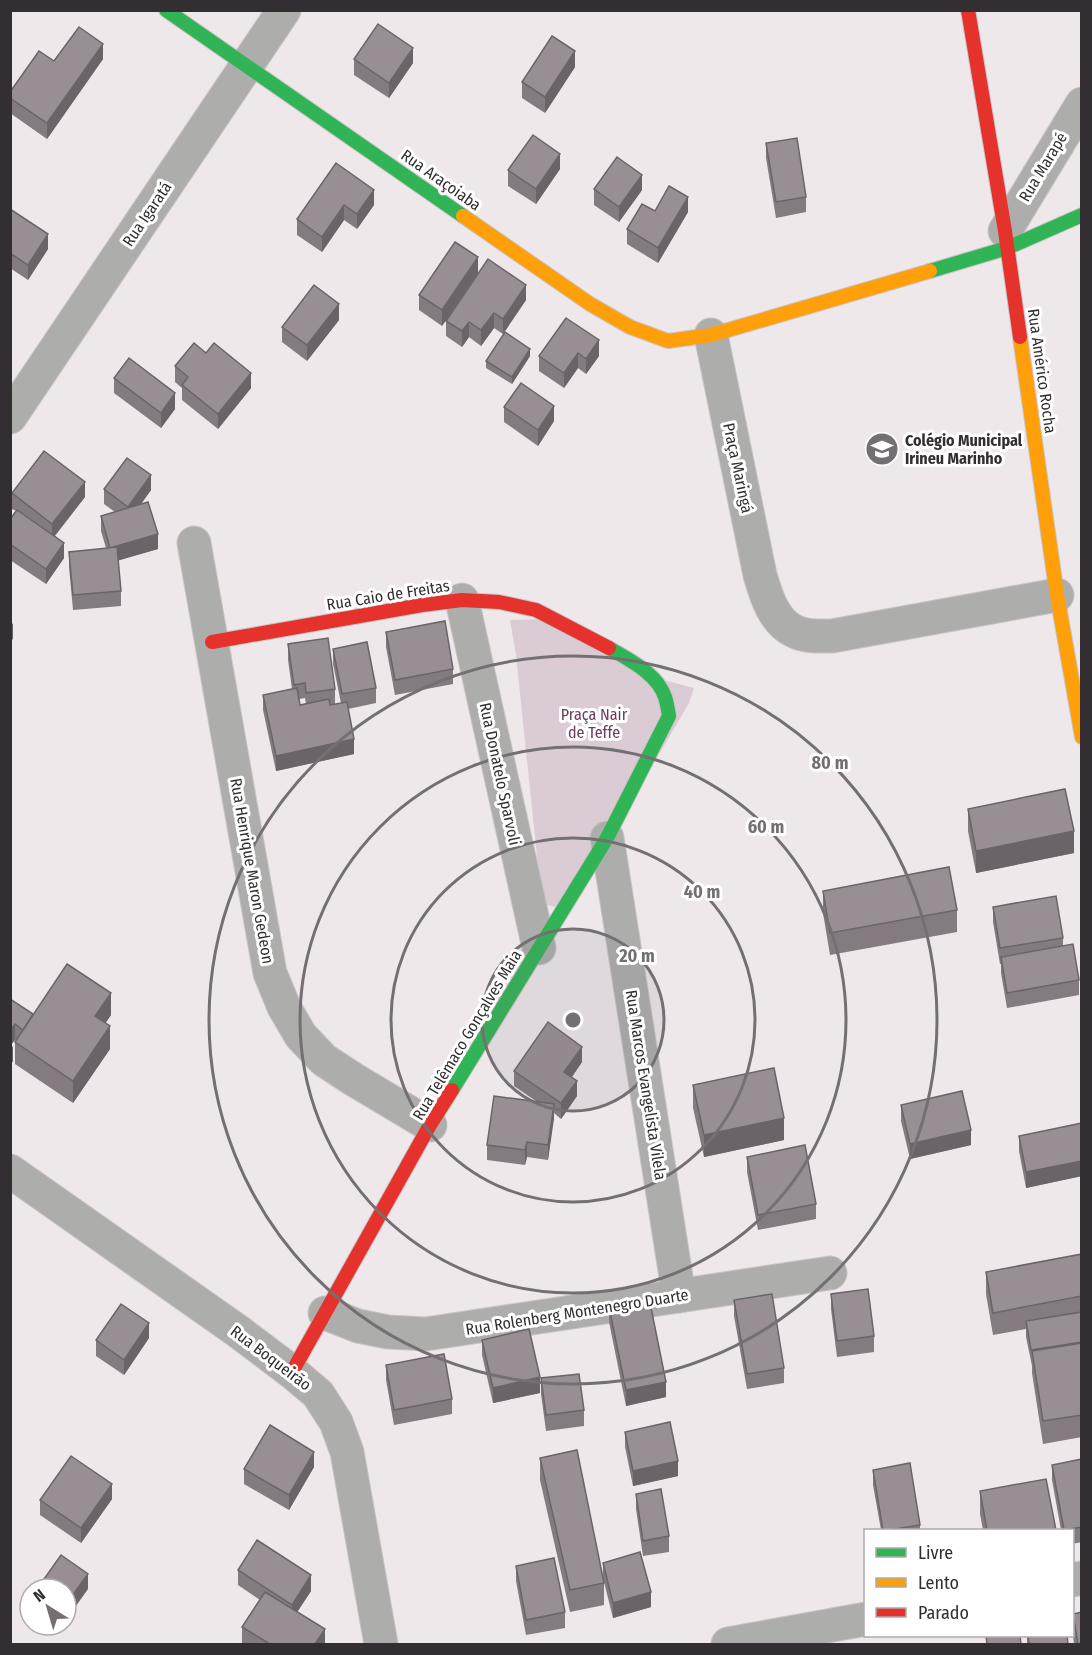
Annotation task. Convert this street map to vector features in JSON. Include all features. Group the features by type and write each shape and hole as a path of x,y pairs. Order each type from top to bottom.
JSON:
{"street":[{"name":"Rua Araçoiaba","path":"166,10 590,304 630,327 668,341 711,335"},
{"name":"Rua Igaratá","path":"10,417 284,10"},
{"name":"Rua Américo Rocha","path":"968,10 1006,240 1057,595 1082,737"},
{"name":"Rua Marapé","path":"1006,240 1082,104"},
{"path":"711,335 1082,215"},
{"name":"Praça Maringá","path":"711,335 760,575 767,597 778,617 793,631 811,636 832,636 1057,595"},
{"name":"Rua Henrique Maron Gedeon","path":"194,543 270,973 284,1007 301,1036 324,1060 430,1125"},
{"name":"Rua Caio de Freitas","path":"212,642 411,607 462,600 499,602 536,610 600,642 642,668 657,681 665,696 669,716"},
{"name":"Rua Donatelo Sparvoli","path":"462,600 539,948"},
{"name":"Rua Telêmaco Gonçalves Maia","path":"292,1372 430,1125 607,838 669,716"},
{"name":"Rua Marcos Evangelista Vilela","path":"607,838 679,1296"},
{"name":"Rua Boqueirão","path":"10,1171 220,1319 318,1394 336,1422 346,1452 381,1644"},
{"name":"Rua Rolenberg Montenegro Duarte","path":"325,1313 358,1326 388,1332 426,1334 830,1273"},
{"path":"728,1644 864,1619"}],"green space":[{"name":"Praça Nair de Teffe","path":"546,619 660,679 694,688 689,703 611,836 561,908 542,904 516,655 510,620"}],"building":[{"path":"378,24 413,48 389,83 354,59"},
{"path":"79,27 103,44 47,123 10,98 10,92 39,51 54,61"},
{"path":"552,36 575,51 545,97 522,82"},
{"path":"533,135 560,154 536,189 508,170"},
{"path":"797,138 806,197 776,202 766,143"},
{"path":"617,157 642,175 619,207 594,189"},
{"path":"336,163 374,190 357,214 344,205 322,237 297,219"},
{"path":"669,186 688,197 658,248 627,229 642,204 655,211"},
{"path":"10,209 48,234 28,265 10,253"},
{"path":"455,242 478,257 442,310 419,295"},
{"path":"488,259 526,285 503,319 494,313 481,330 469,322 462,331 446,321"},
{"path":"314,285 339,304 307,345 282,327"},
{"path":"566,318 599,340 586,359 578,353 564,373 539,356"},
{"path":"505,332 530,349 512,377 486,361"},
{"path":"194,343 206,353 214,343 251,373 218,414 182,385 188,377 175,366"},
{"path":"129,358 175,393 161,413 114,378"},
{"path":"521,383 554,406 538,430 504,407"},
{"path":"44,451 85,482 52,524 12,493"},
{"path":"127,458 151,475 128,507 104,489"},
{"path":"148,502 158,534 110,548 101,516"},
{"path":"17,510 64,543 46,569 10,544 10,519"},
{"path":"117,547 121,591 73,595 69,552"},
{"path":"445,621 453,669 395,680 386,632"},
{"path":"328,638 335,689 306,693 305,683 294,685 288,644"},
{"path":"367,642 376,688 342,694 333,649"},
{"path":"297,688 300,705 329,699 330,705 347,702 354,739 276,756 263,695"},
{"path":"1065,789 1074,831 976,851 968,809"},
{"path":"949,867 957,910 830,933 823,891"},
{"path":"1056,896 1063,938 1000,948 993,907"},
{"path":"1073,944 1079,980 1007,993 1001,957"},
{"path":"67,964 111,993 95,1016 110,1026 73,1081 15,1042"},
{"path":"10,999 33,1014 23,1030 15,1024 10,1031"},
{"path":"548,1022 582,1047 564,1072 577,1081 561,1103 514,1071"},
{"path":"774,1068 784,1118 704,1135 693,1085"},
{"path":"962,1091 971,1130 910,1144 901,1105"},
{"path":"494,1096 554,1104 548,1145 527,1142 525,1150 487,1145"},
{"path":"1082,1123 1082,1161 1026,1172 1019,1136"},
{"path":"805,1145 816,1204 758,1215 747,1157"},
{"path":"1082,1254 1082,1296 993,1313 986,1272"},
{"path":"868,1289 874,1336 837,1341 831,1294"},
{"path":"772,1294 784,1368 747,1374 734,1300"},
{"path":"649,1298 666,1382 626,1390 609,1307"},
{"path":"121,1304 149,1323 124,1360 96,1340"},
{"path":"1082,1312 1082,1342 1031,1350 1026,1321"},
{"path":"529,1329 540,1377 493,1388 482,1340"},
{"path":"1082,1343 1082,1415 1043,1421 1032,1351"},
{"path":"444,1354 452,1399 394,1410 386,1365"},
{"path":"579,1374 584,1410 546,1415 541,1378"},
{"path":"670,1422 678,1461 633,1471 625,1432"},
{"path":"270,1425 314,1452 289,1495 244,1469"},
{"path":"577,1450 604,1583 570,1590 540,1458"},
{"path":"71,1456 112,1484 81,1528 40,1500"},
{"path":"1082,1459 1082,1527 1064,1529 1052,1465"},
{"path":"910,1463 920,1525 883,1529 873,1470"},
{"path":"1046,1479 1056,1529 987,1529 980,1491"},
{"path":"661,1489 669,1536 643,1541 636,1494"},
{"path":"257,1540 311,1575 292,1605 238,1570"},
{"path":"640,1552 651,1592 613,1603 603,1563"},
{"path":"61,1555 88,1574 78,1588 78,1577 45,1577"},
{"path":"554,1558 565,1612 526,1620 516,1566"},
{"path":"265,1592 325,1629 315,1644 270,1644 242,1627"},
{"path":"1082,1612 1082,1644 1078,1644 1074,1614"},
{"path":"986,1637 1020,1637 1021,1644 987,1644"},
{"path":"1028,1637 1067,1637 1068,1644 1029,1644"}],"traffic: fast":[{"path":"166,10 463,216"},
{"path":"930,271 1007,248 1082,215"},
{"path":"452,1090 607,838 669,716 665,697 656,681 642,668 609,648"}],"traffic: slow":[{"path":"463,216 590,304 630,327 668,341 711,335 930,271"},
{"path":"1020,337 1057,595 1082,737"}],"traffic: jam":[{"path":"968,10 1005,231 1020,337"},
{"path":"212,642 462,600 499,602 536,610 609,648"},
{"path":"292,1372 430,1125 452,1090"}],"place":[{"name":"Colégio Municipal Irineu Marinho","path":"882,449"}]}
